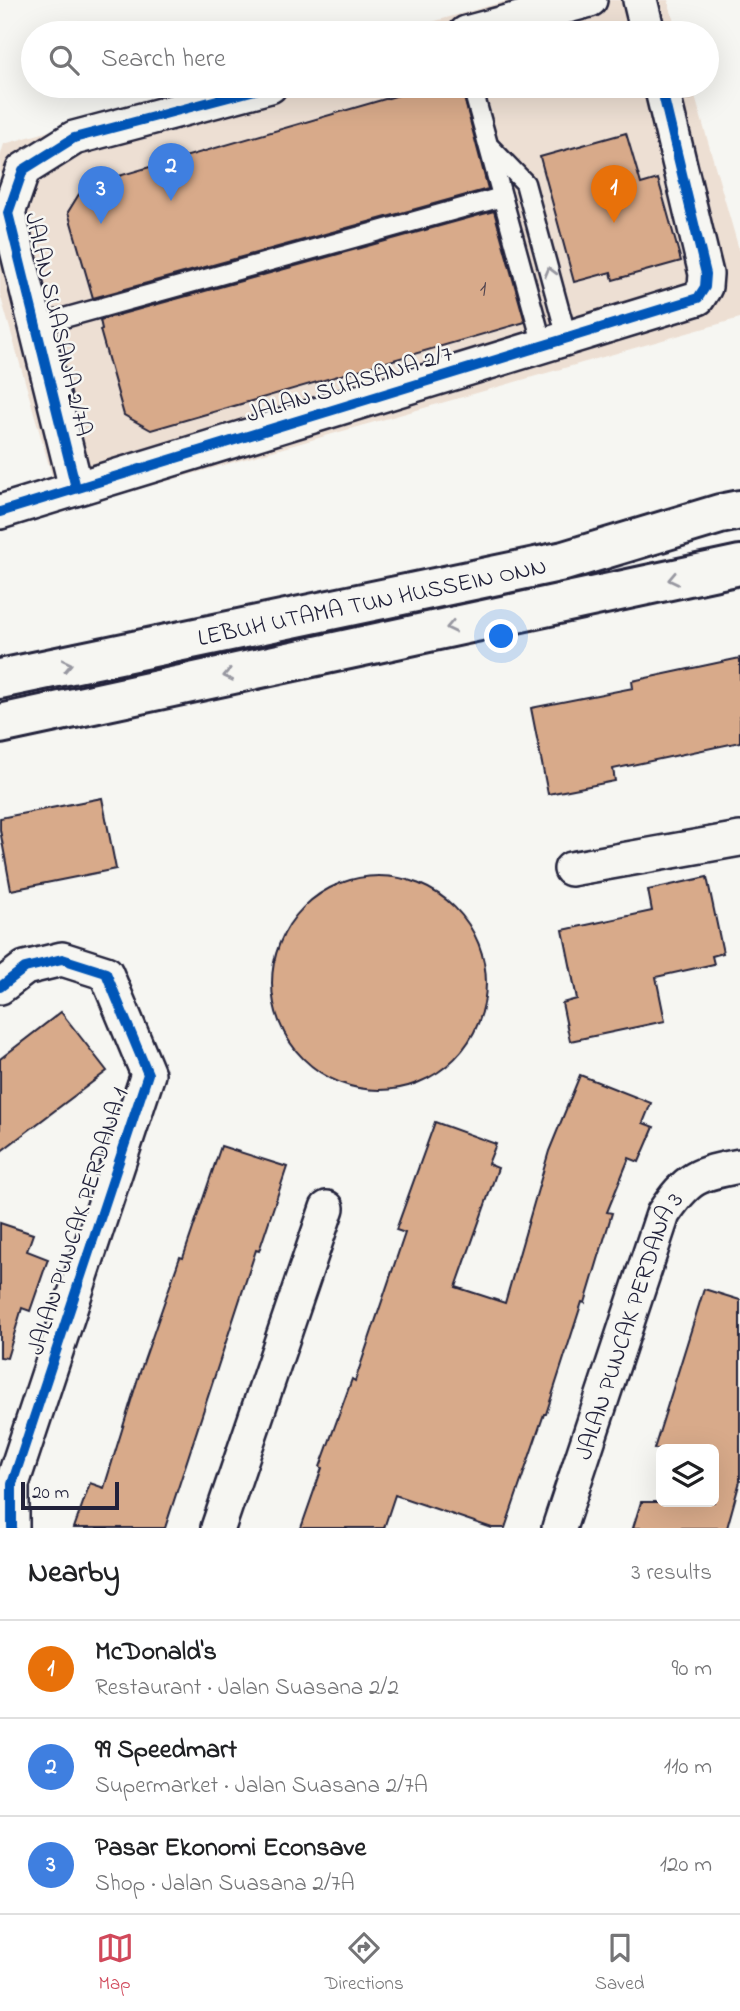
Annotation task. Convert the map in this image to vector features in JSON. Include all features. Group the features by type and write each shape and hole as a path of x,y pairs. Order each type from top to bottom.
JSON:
{"main road":[{"name":"LEBUH UTAMA TUN HUSSEIN ONN","path":"0,678 564,561 740,510"},
{"name":"LEBUH UTAMA TUN HUSSEIN ONN","path":"0,724 740,565"}],"street":[{"path":"511,21 590,0"},
{"path":"640,0 645,21"},
{"name":"JALAN SUASANA 2/7A","path":"76,488 8,213 23,170 74,138 225,98"},
{"name":"JALAN SUASANA 2/7","path":"0,512 698,298 705,287 706,274 664,98"},
{"path":"571,869 740,839"},
{"name":"JALAN PUNCAK PERDANA 1","path":"0,987 25,968 62,959 106,973 148,1074 12,1485 12,1528"},
{"name":"JALAN PUNCAK PERDANA 3","path":"559,1528 663,1214 680,1188 707,1172 740,1166"},
{"path":"218,1528 327,1208"}],"lane":[{"path":"475,98 502,197 555,342"},
{"path":"488,146 526,183 555,342"},
{"path":"35,326 502,197"}],"shaded area":[{"path":"510,0 668,0 674,21 436,21"},
{"path":"167,98 695,98 740,253 740,318 62,511 0,294 0,157 4,144"}],"building":[{"path":"388,98 464,98 488,189 93,298 68,212 84,186"},
{"path":"626,133 641,184 658,179 681,261 613,280 611,272 574,282 540,157"},
{"path":"494,211 525,322 151,430 124,415 100,330 100,320"},
{"path":"740,658 740,742 613,769 615,781 548,794 531,708 633,688 632,681"},
{"path":"102,798 116,869 11,890 0,818"},
{"path":"379,876 420,884 455,907 478,942 486,983 478,1024 455,1059 420,1082 379,1090 338,1082 303,1059 280,1024 272,983 280,942 303,907 338,884"},
{"path":"707,877 723,953 712,956 714,964 656,977 665,1021 570,1041 562,1003 577,999 563,930 652,911 648,890"},
{"path":"61,1012 107,1071 0,1152 0,1059"},
{"path":"580,1075 651,1103 643,1123 654,1127 639,1162 629,1158 607,1212 612,1213 585,1303 582,1302 505,1528 492,1528 395,1495 384,1528 301,1528 322,1468 320,1467 352,1379 355,1381 405,1233 396,1230 435,1122 496,1144 488,1164 498,1168 456,1287 505,1303 549,1151"},
{"path":"221,1146 287,1167 259,1251 256,1250 165,1528 74,1528 90,1483 104,1488 139,1375"},
{"path":"0,1223 33,1234 27,1251 48,1259 30,1311 22,1308 7,1358 0,1357"},
{"path":"704,1289 740,1300 740,1481 727,1528 633,1528 641,1502 656,1502 656,1507 719,1507 719,1444 656,1444 654,1449"}],"cycle path":[{"path":"76,488 8,213 23,170 74,138 225,98"},
{"path":"0,512 698,298 705,287 706,274 664,98"},
{"path":"0,987 25,968 62,959 106,973 148,1074 12,1484 12,1528"}],"place":[{"name":"99 Speedmart","path":"171,201"},
{"name":"McDonald's","path":"614,223"},
{"name":"Pasar Ekonomi Econsave","path":"101,224"}]}
